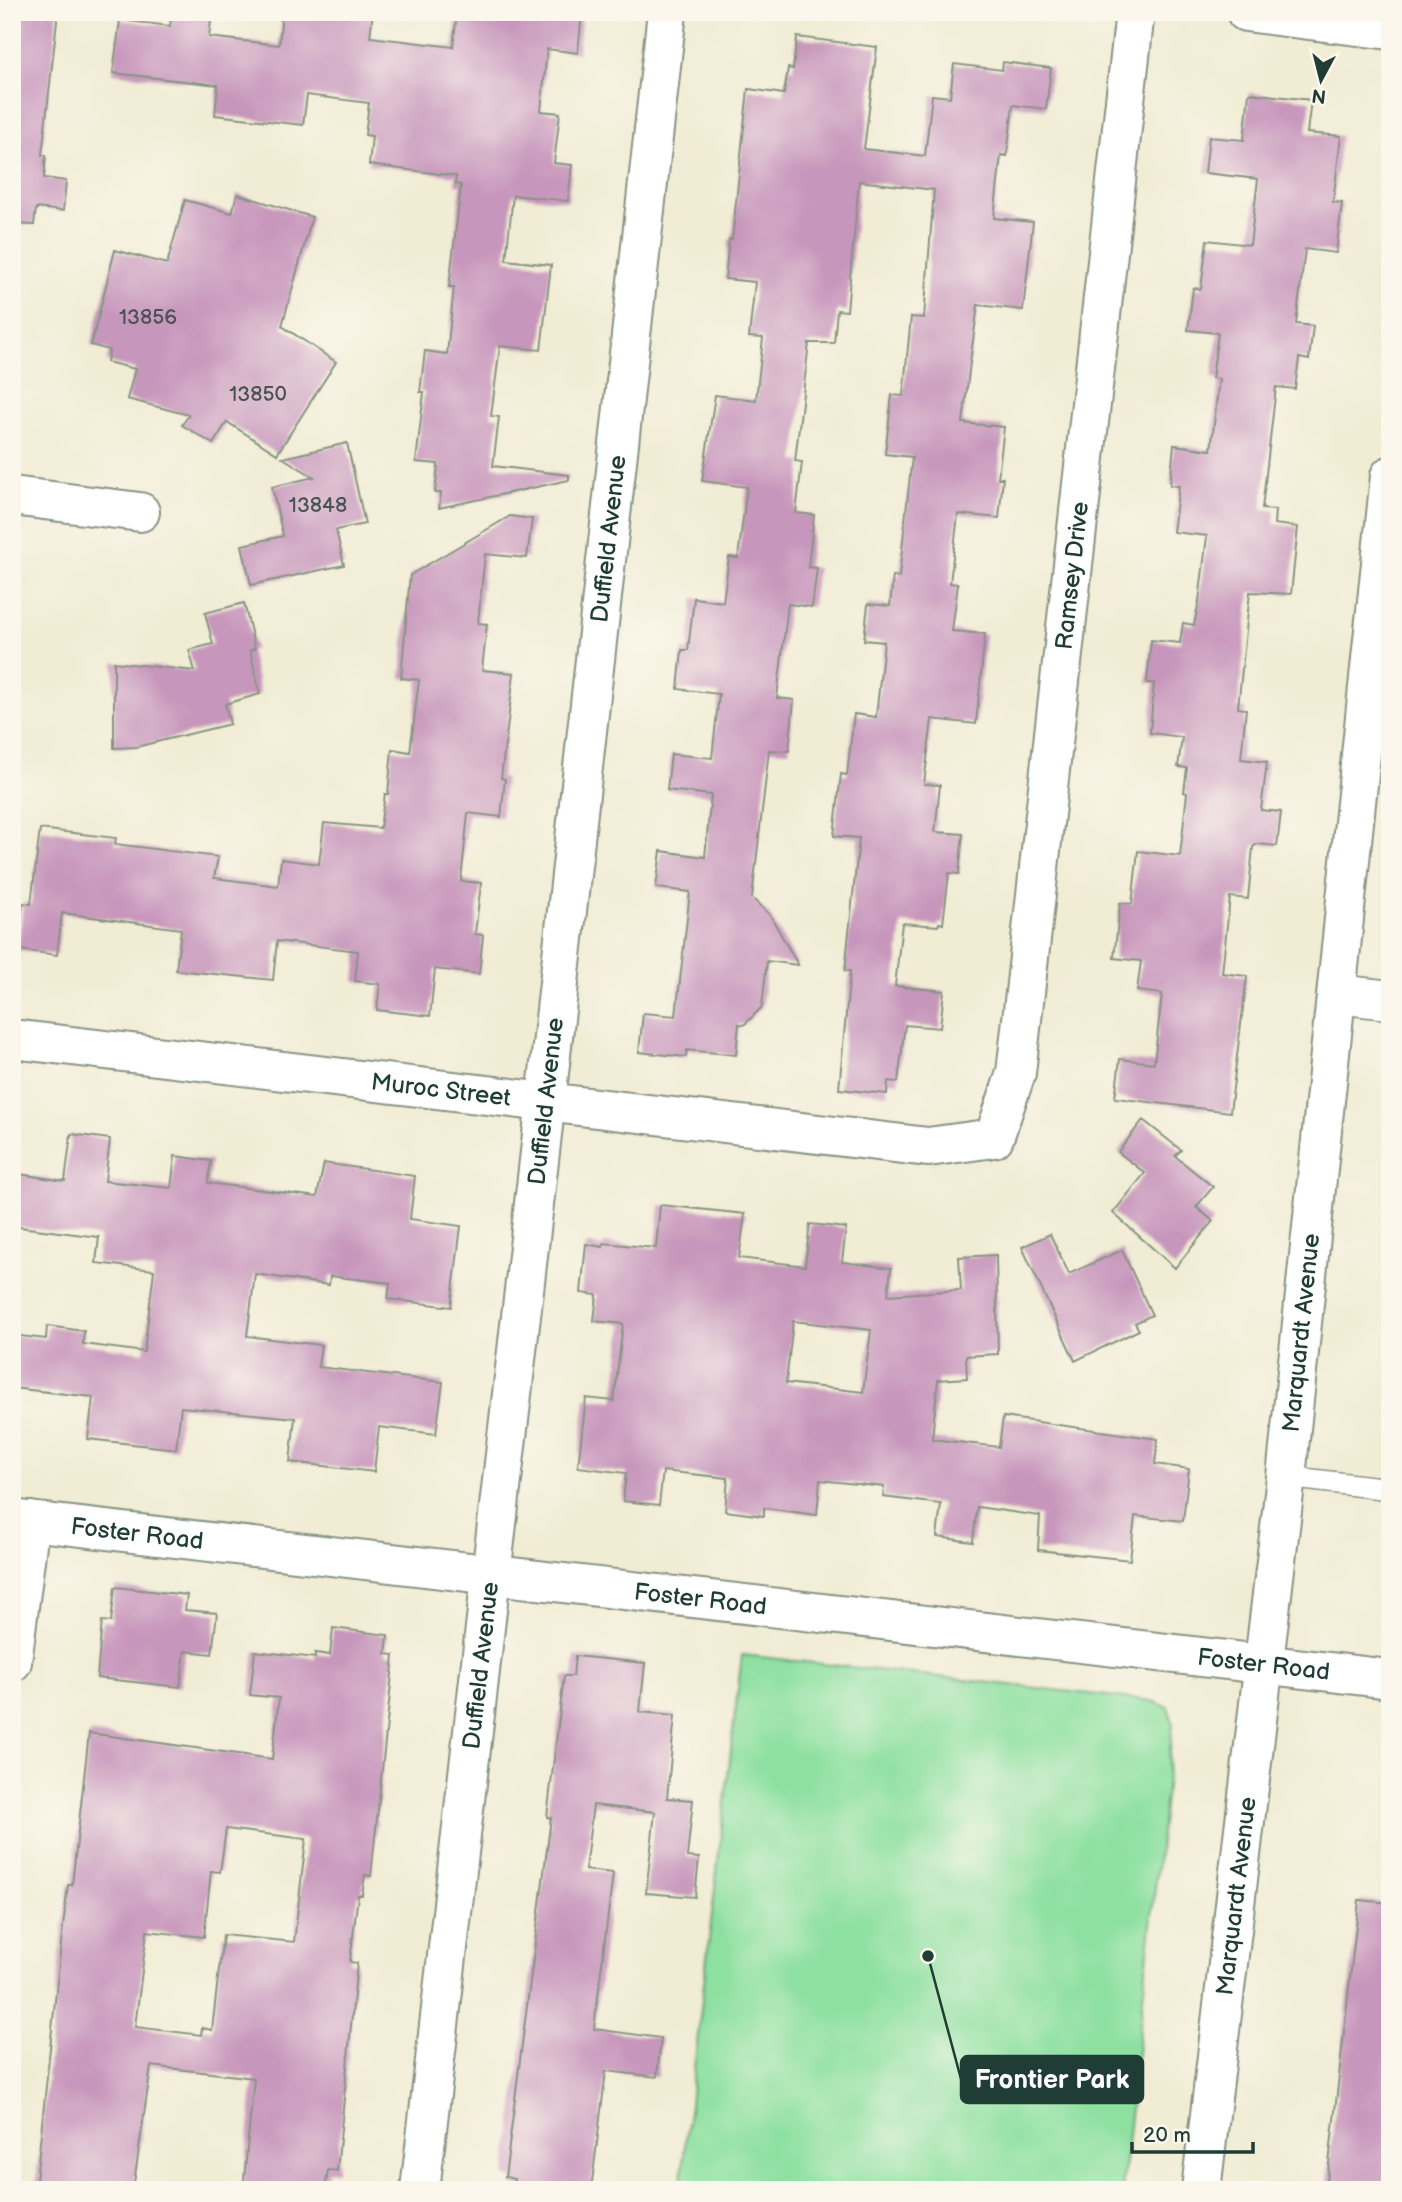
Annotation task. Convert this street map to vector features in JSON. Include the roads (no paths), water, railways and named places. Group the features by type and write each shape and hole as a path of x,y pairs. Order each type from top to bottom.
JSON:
{"street":[{"name":"Duffield Avenue","path":"420,2190 546,1100 667,12"},
{"name":"Ramsey Drive","path":"994,1138 1016,1073 1135,12"},
{"path":"1246,12 1390,30"},
{"name":"Marquardt Avenue","path":"1200,2190 1286,1477 1337,994 1381,654 1390,476"},
{"path":"12,496 140,512"},
{"path":"1337,994 1390,1000"},
{"name":"Muroc Street","path":"12,1039 928,1147 994,1138"},
{"path":"12,1662 21,1520"},
{"name":"Foster Road","path":"21,1520 1390,1679"}],"lane":[{"path":"1286,1477 1390,1489"}],"place":[{"name":"Frontier Park","path":"928,1956"}]}
